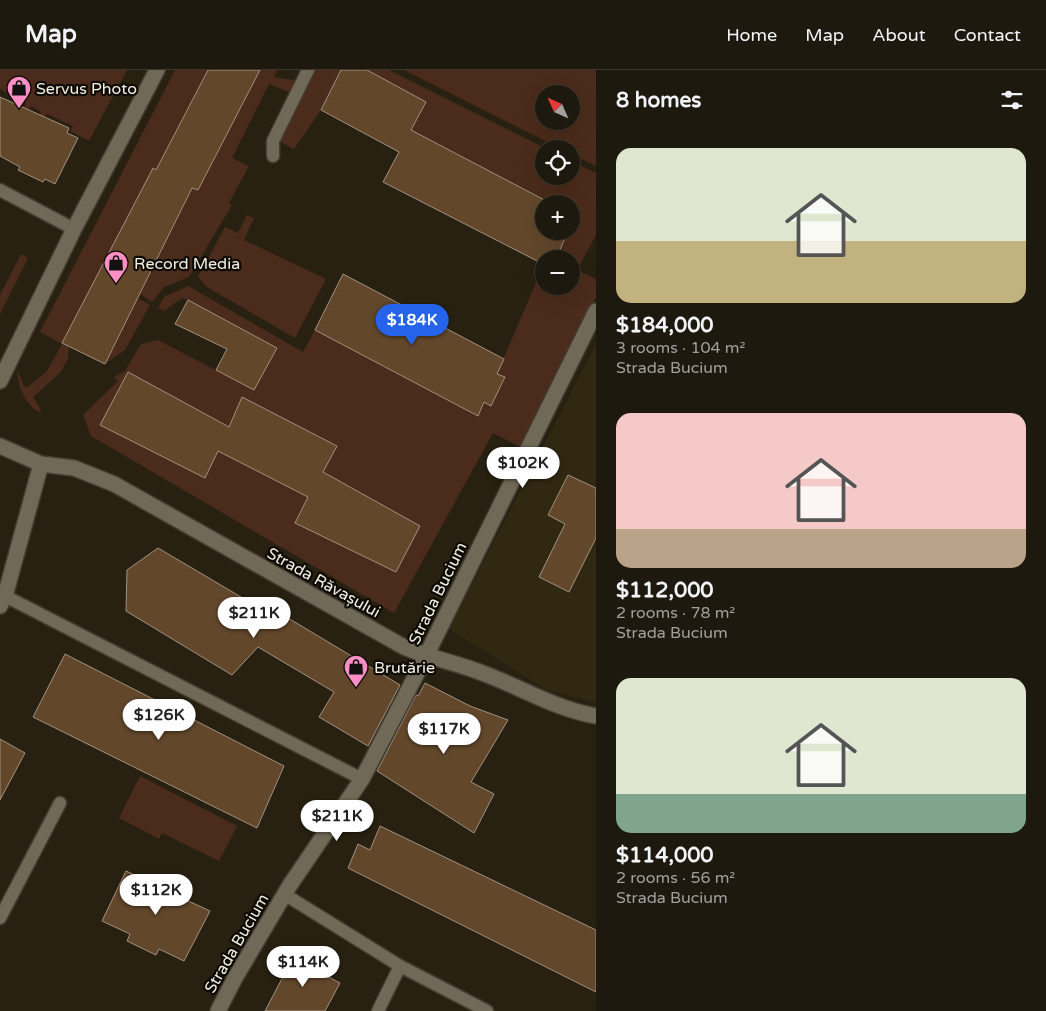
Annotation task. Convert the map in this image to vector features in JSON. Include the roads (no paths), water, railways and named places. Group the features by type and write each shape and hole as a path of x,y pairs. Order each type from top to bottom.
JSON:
{"street":[{"path":"0,381 74,229 157,70"},
{"name":"Strada Bucium","path":"218,1011 284,894 362,779 426,656 596,311"},
{"name":"Strada Răvașului","path":"0,446 41,464 74,468 114,484 404,647 426,656 484,673 534,697 581,713 596,716"},
{"path":"3,601 41,464"}],"lane":[{"path":"273,156 273,141 308,70"},
{"path":"0,190 74,229"},
{"path":"3,601 362,779"},
{"path":"0,918 60,803"},
{"path":"284,894 400,966 487,1011"},
{"path":"378,1011 400,966"}],"place":[{"name":"Servus Photo","path":"19,109"},
{"name":"Record Media","path":"116,284"},
{"name":"Brutărie","path":"356,688"}]}
